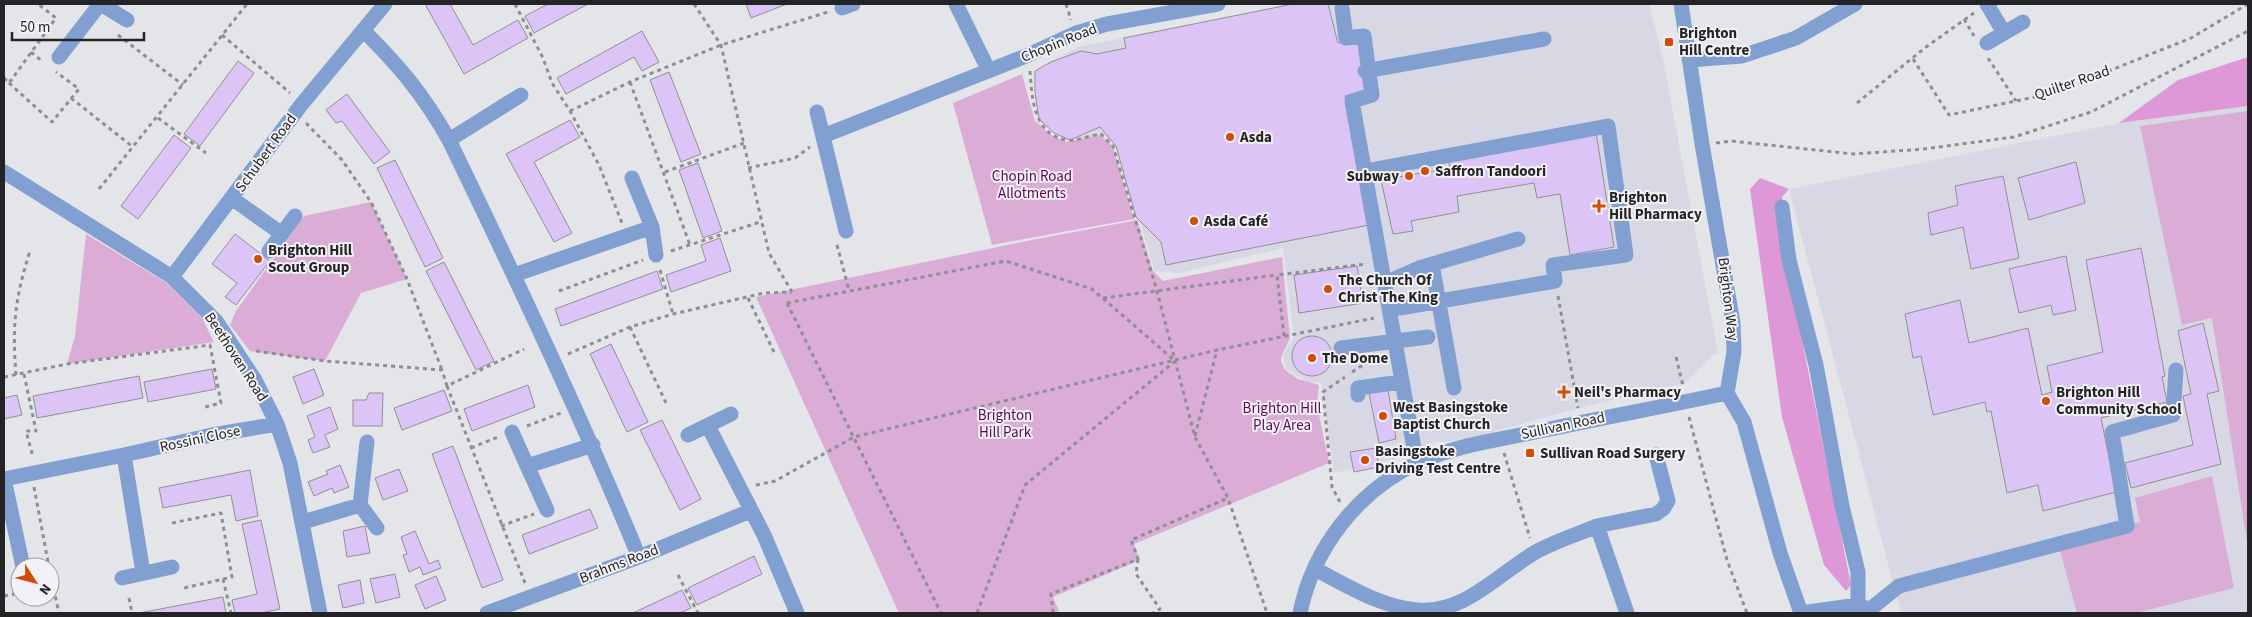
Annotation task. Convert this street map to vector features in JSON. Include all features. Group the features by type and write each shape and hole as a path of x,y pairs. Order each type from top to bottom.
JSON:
{"street":[{"path":"59,57 100,4 127,20"},
{"name":"Schubert Road","path":"172,277 233,199 301,105 385,4"},
{"path":"956,4 989,71"},
{"name":"Chopin Road","path":"823,136 989,71 1076,33 1181,7 1218,4"},
{"name":"Brighton Way","path":"1681,4 1733,323 1734,352 1728,393"},
{"path":"1689,60 1742,56 1796,38 1855,4"},
{"path":"1986,4 2004,33"},
{"path":"1342,8 1346,38 1364,36 1367,70 1372,95 1352,101 1401,382 1414,448 1420,462"},
{"path":"1987,43 2023,22"},
{"path":"363,30 390,56 409,78 431,109 448,140 514,275 592,444 639,557"},
{"path":"1367,70 1544,39"},
{"path":"448,140 521,95"},
{"path":"817,112 846,232"},
{"path":"1365,171 1608,126 1626,255 1553,265 1556,281 1400,308"},
{"name":"Beethoven Road","path":"4,172 172,277 216,320 255,380 277,424 290,463 320,613"},
{"path":"632,178 652,227 656,255"},
{"path":"233,199 282,234"},
{"path":"1782,207 1789,260 1816,365 1842,506 1866,609"},
{"path":"269,251 295,216"},
{"path":"514,275 627,234 652,227"},
{"path":"1385,283 1432,264 1518,239"},
{"path":"1432,264 1454,388"},
{"path":"1341,348 1428,337"},
{"path":"1728,393 1744,422 1780,553 1801,613 1866,609 1899,586 2127,526 2112,432 2173,415 2176,370"},
{"path":"1358,396 1358,388 1401,382"},
{"name":"Sullivan Road","path":"1300,613 1303,599 1315,569 1333,534 1350,512 1373,491 1420,462 1501,439 1728,393"},
{"path":"688,435 731,414"},
{"name":"Rossini Close","path":"4,479 212,435 277,424"},
{"path":"708,426 764,535 797,613"},
{"path":"512,432 547,510"},
{"path":"367,442 360,505 377,528"},
{"path":"527,466 592,444"},
{"path":"124,455 143,573"},
{"path":"1315,569 1378,600 1416,610 1432,612 1468,599 1534,553 1597,526 1656,514 1663,509 1668,501 1656,455"},
{"path":"4,479 21,557"},
{"path":"303,522 360,505"},
{"name":"Brahms Road","path":"487,613 639,557 750,511"},
{"path":"1597,526 1627,613"},
{"path":"122,578 172,567"}],"path":[{"path":"9,82 56,18 38,4"},
{"path":"99,189 158,118 247,4"},
{"path":"515,4 542,58 552,83 570,111 599,165 627,234"},
{"path":"694,4 721,45 760,222 769,253 792,292"},
{"path":"1066,4 1072,22"},
{"name":"Quilter Road","path":"1913,59 1949,114 2054,93 2191,38 2248,4"},
{"path":"570,111 630,82 721,45 848,6"},
{"path":"127,20 117,34 183,84"},
{"path":"1857,103 1926,47 1964,20"},
{"path":"1716,143 1731,140 1853,154 1924,149 2014,137 2091,112 2248,31"},
{"path":"222,35 294,96"},
{"path":"4,78 52,122 79,90 31,52"},
{"path":"1029,65 1037,118 1051,134 1066,140 1101,134 1113,146 1157,291 1195,436 1228,498 1267,613"},
{"path":"630,82 665,172 690,245"},
{"path":"71,98 132,147"},
{"path":"158,118 206,153"},
{"path":"310,119 306,124 342,160 371,202 407,279 527,590"},
{"path":"665,172 744,143"},
{"path":"748,168 795,158"},
{"path":"559,291 656,255 760,222"},
{"path":"846,232 834,233 849,290"},
{"path":"16,376 13,335 18,290 30,250"},
{"path":"656,255 673,314"},
{"path":"787,303 1006,261 1092,289 1176,361"},
{"path":"1102,298 1381,262"},
{"path":"1277,275 1284,336"},
{"path":"1556,281 1579,415"},
{"path":"562,357 630,327 673,314 748,298 764,292 792,292"},
{"path":"787,303 792,292"},
{"path":"748,298 774,352"},
{"path":"787,303 941,613"},
{"path":"755,485 775,481 854,437 1217,350 1380,317"},
{"path":"630,327 667,405"},
{"path":"4,377 67,364 210,345 221,403 205,408"},
{"path":"447,386 524,349"},
{"path":"1195,436 1217,350"},
{"path":"250,351 325,361 442,370"},
{"path":"1676,357 1683,386"},
{"path":"1341,506 1332,487 1323,392 1374,358"},
{"path":"977,613 1025,485 1176,361"},
{"path":"24,374 36,431 26,431 34,460"},
{"path":"1688,416 1727,560 1746,613"},
{"path":"1503,450 1534,553"},
{"path":"33,482 47,557"},
{"path":"1153,613 1160,609 1136,574 1138,559 1131,540 1228,498"},
{"path":"501,526 547,510"},
{"path":"172,523 221,512 232,577 184,588"},
{"path":"1053,613 1051,594 1138,559"},
{"path":"678,575 698,613"},
{"path":"223,579 231,613"},
{"path":"129,598 132,613"}],"shaded area":[{"name":"Brighton Hill Centre","path":"1293,4 1649,4 1663,59 1718,353 1713,355 1685,383 1588,406 1459,441 1434,442 1395,459 1334,473 1321,383 1308,382 1286,369 1283,356 1294,336 1283,248 1179,273 1155,271 1116,146 1104,135 1070,140 1055,134 1040,119 1035,92 1035,71 1078,47"},
{"path":"2248,57 2248,106 2119,123 2178,80"},
{"name":"Brighton Hill Community School","path":"2248,106 2248,613 1901,613 1789,189 2119,123"},
{"path":"1760,178 1789,189 1782,197 1797,315 1851,585 1846,591 1824,565 1782,417 1750,189"}],"green space":[{"name":"Chopin Road Allotments","path":"1022,74 1035,121 1051,135 1066,142 1100,135 1113,146 1134,219 992,245 953,103"},
{"path":"2248,111 2248,548 2212,318 2182,325 2140,126"},
{"path":"371,202 407,279 361,293 325,361 250,351 230,325 236,311 304,216"},
{"name":"Brighton Hill Park","path":"1137,220 1153,271 1163,281 1282,257 1290,338 1281,361 1285,370 1298,379 1319,385 1317,405 1329,463 1134,544 1140,560 1053,597 1059,611 1053,613 899,613 756,297"},
{"path":"86,234 168,284 202,318 214,342 67,364 75,336"},
{"path":"2212,476 2234,588 2136,613 2077,613 2058,543 2140,522 2135,498"}],"building":[{"path":"425,4 450,4 473,45 518,20 528,38 464,74"},
{"path":"548,4 588,4 534,33 525,16"},
{"path":"746,4 787,4 751,18"},
{"name":"Asda","path":"1293,4 1328,4 1338,43 1362,42 1368,91 1345,96 1369,225 1166,265 1161,242 1136,217 1116,146 1100,127 1070,140 1054,133 1039,119 1035,92 1035,71 1051,62 1081,51 1097,54 1126,48 1124,38"},
{"path":"642,31 659,62 642,71 634,57 566,94 557,78"},
{"path":"238,61 254,73 200,146 184,134"},
{"path":"669,72 701,154 681,162 650,80"},
{"path":"347,94 390,152 374,164 342,121 336,123 326,110"},
{"path":"570,120 580,137 534,162 572,233 554,242 506,154"},
{"path":"1596,132 1614,247 1570,255 1560,194 1537,198 1534,183 1457,196 1459,212 1411,221 1413,231 1393,234 1381,180 1450,168 1448,159"},
{"path":"174,135 191,148 138,219 121,206"},
{"path":"395,160 443,258 425,267 377,168"},
{"path":"2076,162 2085,203 2029,220 2018,178"},
{"path":"698,163 722,231 703,238 679,170"},
{"path":"2003,176 2019,258 1971,269 1963,227 1931,235 1928,213 1958,205 1955,186"},
{"name":"Brighton Hill Scout Group","path":"235,234 270,261 236,305 225,297 237,283 212,264"},
{"path":"720,238 731,271 671,292 666,275 706,261 701,245"},
{"path":"2141,248 2165,376 2162,377 2167,402 2101,418 2116,492 2043,511 2038,485 2007,493 1991,411 1987,412 1985,402 1933,415 1921,356 1913,358 1905,314 1960,300 1969,343 2028,328 2042,395 2052,392 2047,366 2103,352 2086,260"},
{"path":"2066,256 2076,310 2053,315 2051,305 2019,313 2009,269"},
{"path":"444,262 494,361 476,370 426,271"},
{"name":"The Church Of Christ The King","path":"1357,266 1363,303 1299,313 1294,275"},
{"path":"657,271 663,289 561,326 555,309"},
{"path":"2203,323 2219,391 2207,394 2221,464 2131,488 2125,463 2193,445 2183,396 2191,394 2178,331"},
{"name":"The Dome","path":"1316,336 1323,339 1329,345 1332,356 1331,364 1323,373 1316,376 1308,376 1301,373 1293,364 1292,352 1295,345 1304,337"},
{"path":"611,344 648,422 627,432 590,354"},
{"path":"212,369 216,389 148,402 144,382"},
{"path":"314,369 324,395 303,404 293,377"},
{"path":"139,376 143,398 37,418 33,396"},
{"path":"528,385 535,407 472,431 464,409"},
{"path":"444,390 452,411 402,430 394,408"},
{"name":"West Basingstoke Baptist Church","path":"1388,390 1396,439 1379,443 1369,393"},
{"path":"369,393 383,393 382,426 353,426 353,400 366,400"},
{"path":"17,395 22,415 4,419 4,398"},
{"path":"330,407 338,429 325,435 330,447 313,453 308,440 315,437 307,416"},
{"path":"662,420 701,499 680,510 640,430"},
{"path":"453,446 503,580 482,588 432,454"},
{"name":"Basingstoke Driving Test Centre","path":"1376,448 1379,467 1354,472 1350,452"},
{"path":"340,465 349,487 334,493 332,488 314,496 308,482 328,474 326,471"},
{"path":"399,469 408,491 383,500 375,478"},
{"path":"250,470 258,516 236,521 231,495 163,508 159,488"},
{"path":"590,509 598,528 529,554 522,535"},
{"path":"261,520 280,609 261,613 235,613 232,600 257,594 242,524"},
{"path":"365,526 370,553 347,557 343,531"},
{"path":"415,531 429,564 438,560 441,568 423,575 420,567 409,572 403,555 407,554 401,537"},
{"path":"754,556 762,574 697,605 688,588"},
{"path":"395,574 400,597 376,603 370,579"},
{"path":"436,576 446,600 425,609 415,585"},
{"path":"360,580 364,603 343,608 338,585"},
{"path":"682,590 691,608 680,613 633,613"},
{"path":"223,597 226,613 139,613"}],"place":[{"name":"Brighton Hill Centre","path":"1669,42"},
{"name":"Asda","path":"1230,137"},
{"name":"Saffron Tandoori","path":"1425,171"},
{"name":"Subway","path":"1409,176"},
{"name":"Brighton Hill Pharmacy","path":"1599,206"},
{"name":"Asda Café","path":"1194,221"},
{"name":"Brighton Hill Scout Group","path":"258,259"},
{"name":"The Church Of Christ The King","path":"1328,289"},
{"name":"The Dome","path":"1312,358"},
{"name":"Neil's Pharmacy","path":"1564,392"},
{"name":"Brighton Hill Community School","path":"2046,401"},
{"name":"West Basingstoke Baptist Church","path":"1383,416"},
{"name":"Sullivan Road Surgery","path":"1530,453"},
{"name":"Basingstoke Driving Test Centre","path":"1365,460"}],"park label":[{"name":"Brighton Hill Play Area","path":"1282,416"}]}
